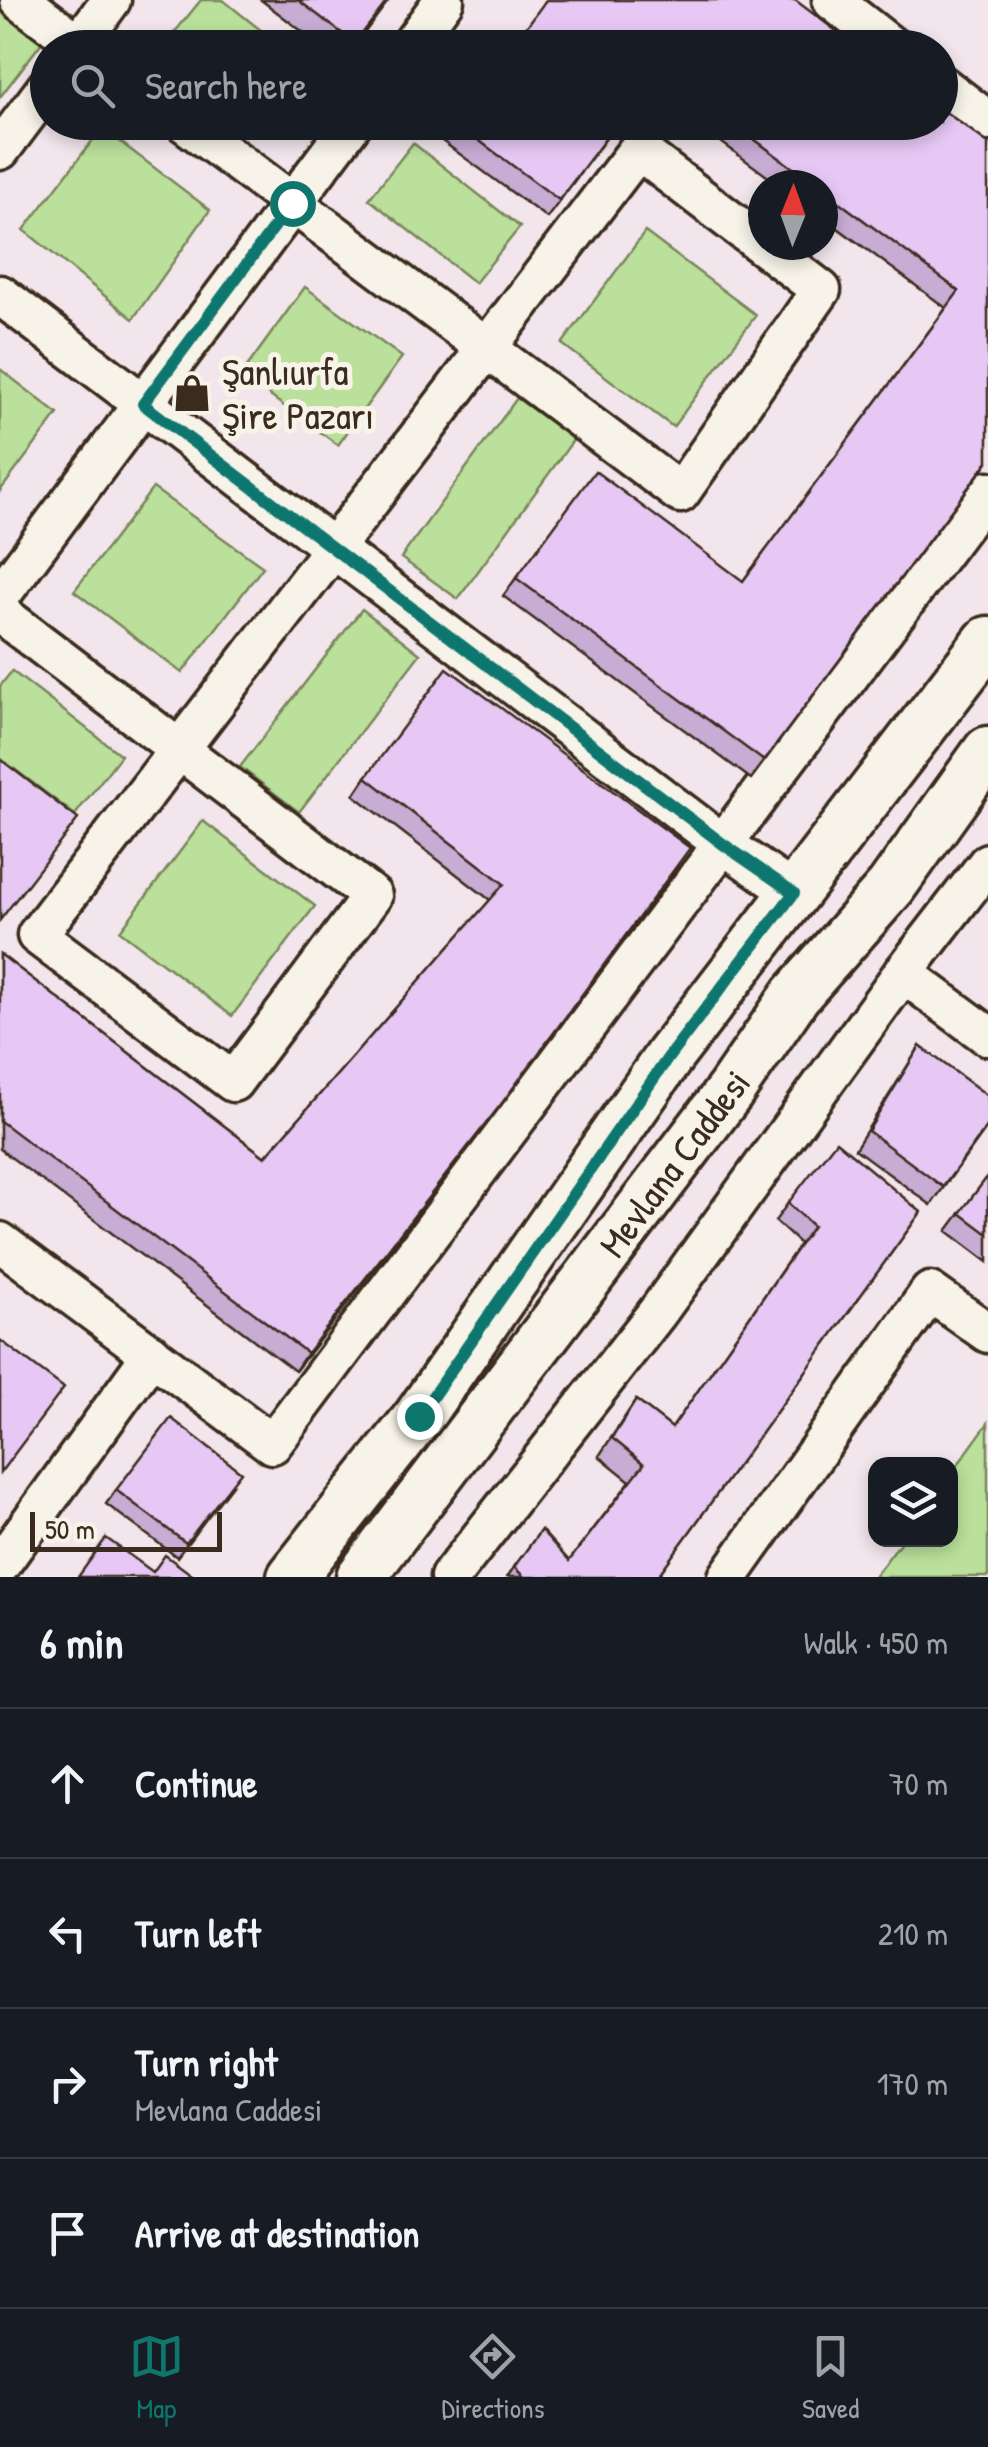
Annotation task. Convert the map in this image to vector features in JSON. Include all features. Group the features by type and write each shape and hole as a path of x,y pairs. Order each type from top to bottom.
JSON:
{"main road":[{"name":"Mevlana Caddesi","path":"292,1577 419,1416 670,1055 988,640"},
{"name":"Mevlana Caddesi","path":"361,1577 730,1091 796,995 891,887 988,751"}],"street":[{"path":"20,0 58,30"},
{"path":"90,30 111,0"},
{"path":"422,30 444,0"},
{"path":"832,0 870,30"},
{"path":"958,98 988,120"},
{"path":"0,150 30,110"},
{"path":"0,614 180,749 372,896 233,1082 37,934 180,749 333,548 486,348 638,150 821,290 680,493 486,348 292,203 208,140"},
{"path":"0,596 339,140"},
{"path":"0,295 723,844 794,893"},
{"path":"0,1242 272,1444 988,491"},
{"path":"450,1577 656,1313 902,973 988,862"},
{"path":"902,973 988,1036"},
{"path":"728,1577 930,1292 988,1333"},
{"path":"0,1566 152,1354"}],"green space":[{"path":"201,0 223,0 261,30 177,30"},
{"path":"0,4 36,30 30,30 30,58 0,97"},
{"path":"93,140 118,140 210,210 133,319 24,230"},
{"path":"413,143 520,227 475,283 369,199"},
{"path":"645,232 756,315 673,427 562,344"},
{"path":"305,287 402,357 338,445 241,375"},
{"path":"0,369 58,414 0,491"},
{"path":"517,398 574,439 458,599 401,558"},
{"path":"153,488 263,567 182,673 74,591"},
{"path":"362,609 420,654 299,812 240,767"},
{"path":"12,671 121,755 75,815 0,758 0,686"},
{"path":"203,821 315,906 232,1016 120,931"},
{"path":"988,1423 988,1577 874,1577 897,1547 958,1547 958,1464"}],"building":[{"path":"298,0 388,0 365,30 338,30"},
{"path":"546,0 795,0 835,30 524,30"},
{"path":"958,121 988,143 988,461 764,761 516,578 595,471 743,581 959,291 838,201 838,170 796,170 755,140 958,140"},
{"path":"478,140 604,140 559,200"},
{"path":"447,668 690,848 502,1103 307,1353 0,1121 0,954 265,1157 504,884 366,777"},
{"path":"0,759 78,819 0,920"},
{"path":"920,1046 988,1096 988,1125 943,1187 868,1131"},
{"path":"836,1141 921,1212 657,1577 524,1577 514,1567 541,1530 569,1561 644,1464 612,1438 636,1400 672,1428 813,1226 788,1203"},
{"path":"988,1176 988,1234 960,1213"},
{"path":"0,1340 64,1388 0,1473"},
{"path":"171,1418 241,1472 186,1543 116,1490"},
{"path":"106,1538 153,1572 165,1555 195,1577 78,1577"}],"place":[{"name":"Şanlıurfa Şire Pazarı","path":"192,393"}],"route":[{"path":"292,203 143,404 723,844 794,893 670,1055 419,1416"}]}
